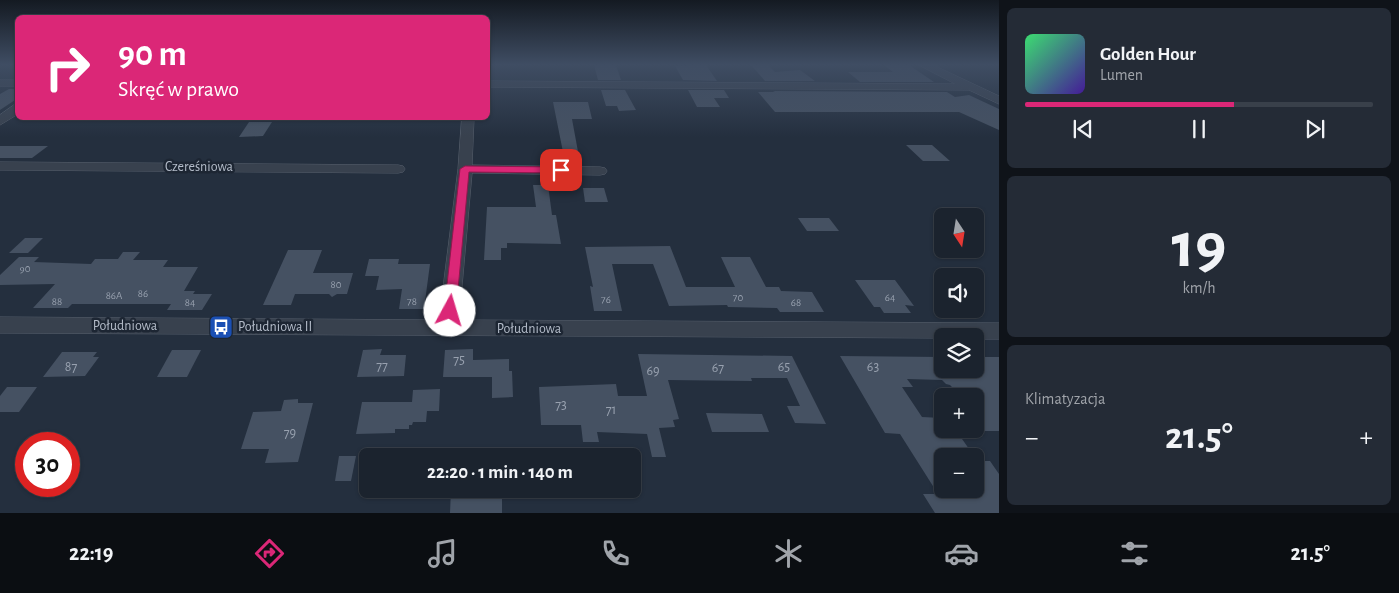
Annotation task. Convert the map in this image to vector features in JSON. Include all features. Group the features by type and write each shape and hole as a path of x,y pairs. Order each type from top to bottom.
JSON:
{"street":[{"path":"974,89 999,100"},
{"path":"0,120 15,110"},
{"path":"448,329 465,169 468,120"},
{"name":"Czereśniowa","path":"0,166 398,169"},
{"path":"465,169 600,171"},
{"name":"Południowa","path":"0,325 999,331"}],"building":[{"path":"9,89 15,89 15,100 0,110 0,94"},
{"path":"601,90 625,90 636,110 619,111 617,106 606,106"},
{"path":"688,90 724,90 729,98 714,98 720,107 697,107"},
{"path":"773,91 947,92 955,97 969,95 999,109 999,130 959,112 775,112 758,92 775,92"},
{"path":"553,102 588,102 592,119 572,119 579,157 564,157"},
{"path":"249,122 272,122 263,136 239,137"},
{"path":"906,145 932,145 950,161 923,161"},
{"path":"0,146 48,146 32,158 0,158"},
{"path":"533,185 548,185 552,215 556,215 561,244 507,243 507,248 501,248 501,260 484,260 487,207 536,207"},
{"path":"583,188 604,188 608,202 585,202"},
{"path":"798,218 829,218 839,231 807,231"},
{"path":"25,238 43,238 28,253 9,253"},
{"path":"670,246 686,287 735,287 721,257 750,257 766,287 779,287 781,291 812,292 824,312 780,312 777,308 728,307 727,305 669,306 653,264 612,264 622,311 594,311 590,286 593,287 585,247"},
{"path":"288,250 322,250 313,273 353,273 347,294 337,294 332,297 329,294 295,294 291,305 263,305"},
{"path":"123,252 140,252 133,260 168,260 163,267 198,267 184,291 195,291 193,294 212,294 202,310 167,310 171,304 72,304 68,308 33,308 55,284 0,285 0,275 19,257 39,257 34,262 91,264 95,259 118,259"},
{"path":"369,259 399,259 398,264 430,264 424,309 399,309 402,289 376,290 379,276 365,276"},
{"path":"855,280 895,280 914,306 905,305 911,313 884,313 880,307 874,307"},
{"path":"382,349 380,355 406,355 404,376 357,377 363,350"},
{"path":"473,349 473,360 509,359 509,371 512,371 513,397 492,398 492,377 443,377 445,350"},
{"path":"172,350 201,350 187,377 157,377"},
{"path":"62,352 97,352 93,357 99,357 85,376 43,377"},
{"path":"638,354 792,356 826,424 795,423 787,406 800,406 787,378 751,378 752,381 668,380 679,419 673,420 675,427 659,428 666,457 652,457 647,434 597,432 599,442 583,442 581,425 541,425 539,387 616,384 618,396 647,396"},
{"path":"840,356 934,357 934,378 984,378 984,357 999,357 999,431 984,431 984,388 953,388 942,380 907,379 913,387 902,387 922,417 934,418 934,438 961,438 968,448 934,448 934,488 900,434 885,433"},
{"path":"7,387 37,387 19,412 0,412 0,396"},
{"path":"440,389 439,411 427,411 426,422 413,422 412,425 409,425 409,429 395,429 395,433 356,434 362,402 412,402 413,390"},
{"path":"298,399 298,403 313,403 298,462 265,463 269,449 241,449 253,412 281,411 284,400"},
{"path":"706,413 762,414 769,432 712,432"},
{"path":"339,456 356,456 351,481 335,481"},
{"path":"984,461 990,461 999,474 999,513 935,513 923,494 934,494 934,498 984,498"},
{"path":"451,498 502,498 502,513 450,513"}],"place":[{"name":"Południowa II","path":"221,327"}],"route":[{"path":"450,311 465,169 561,170"}]}
